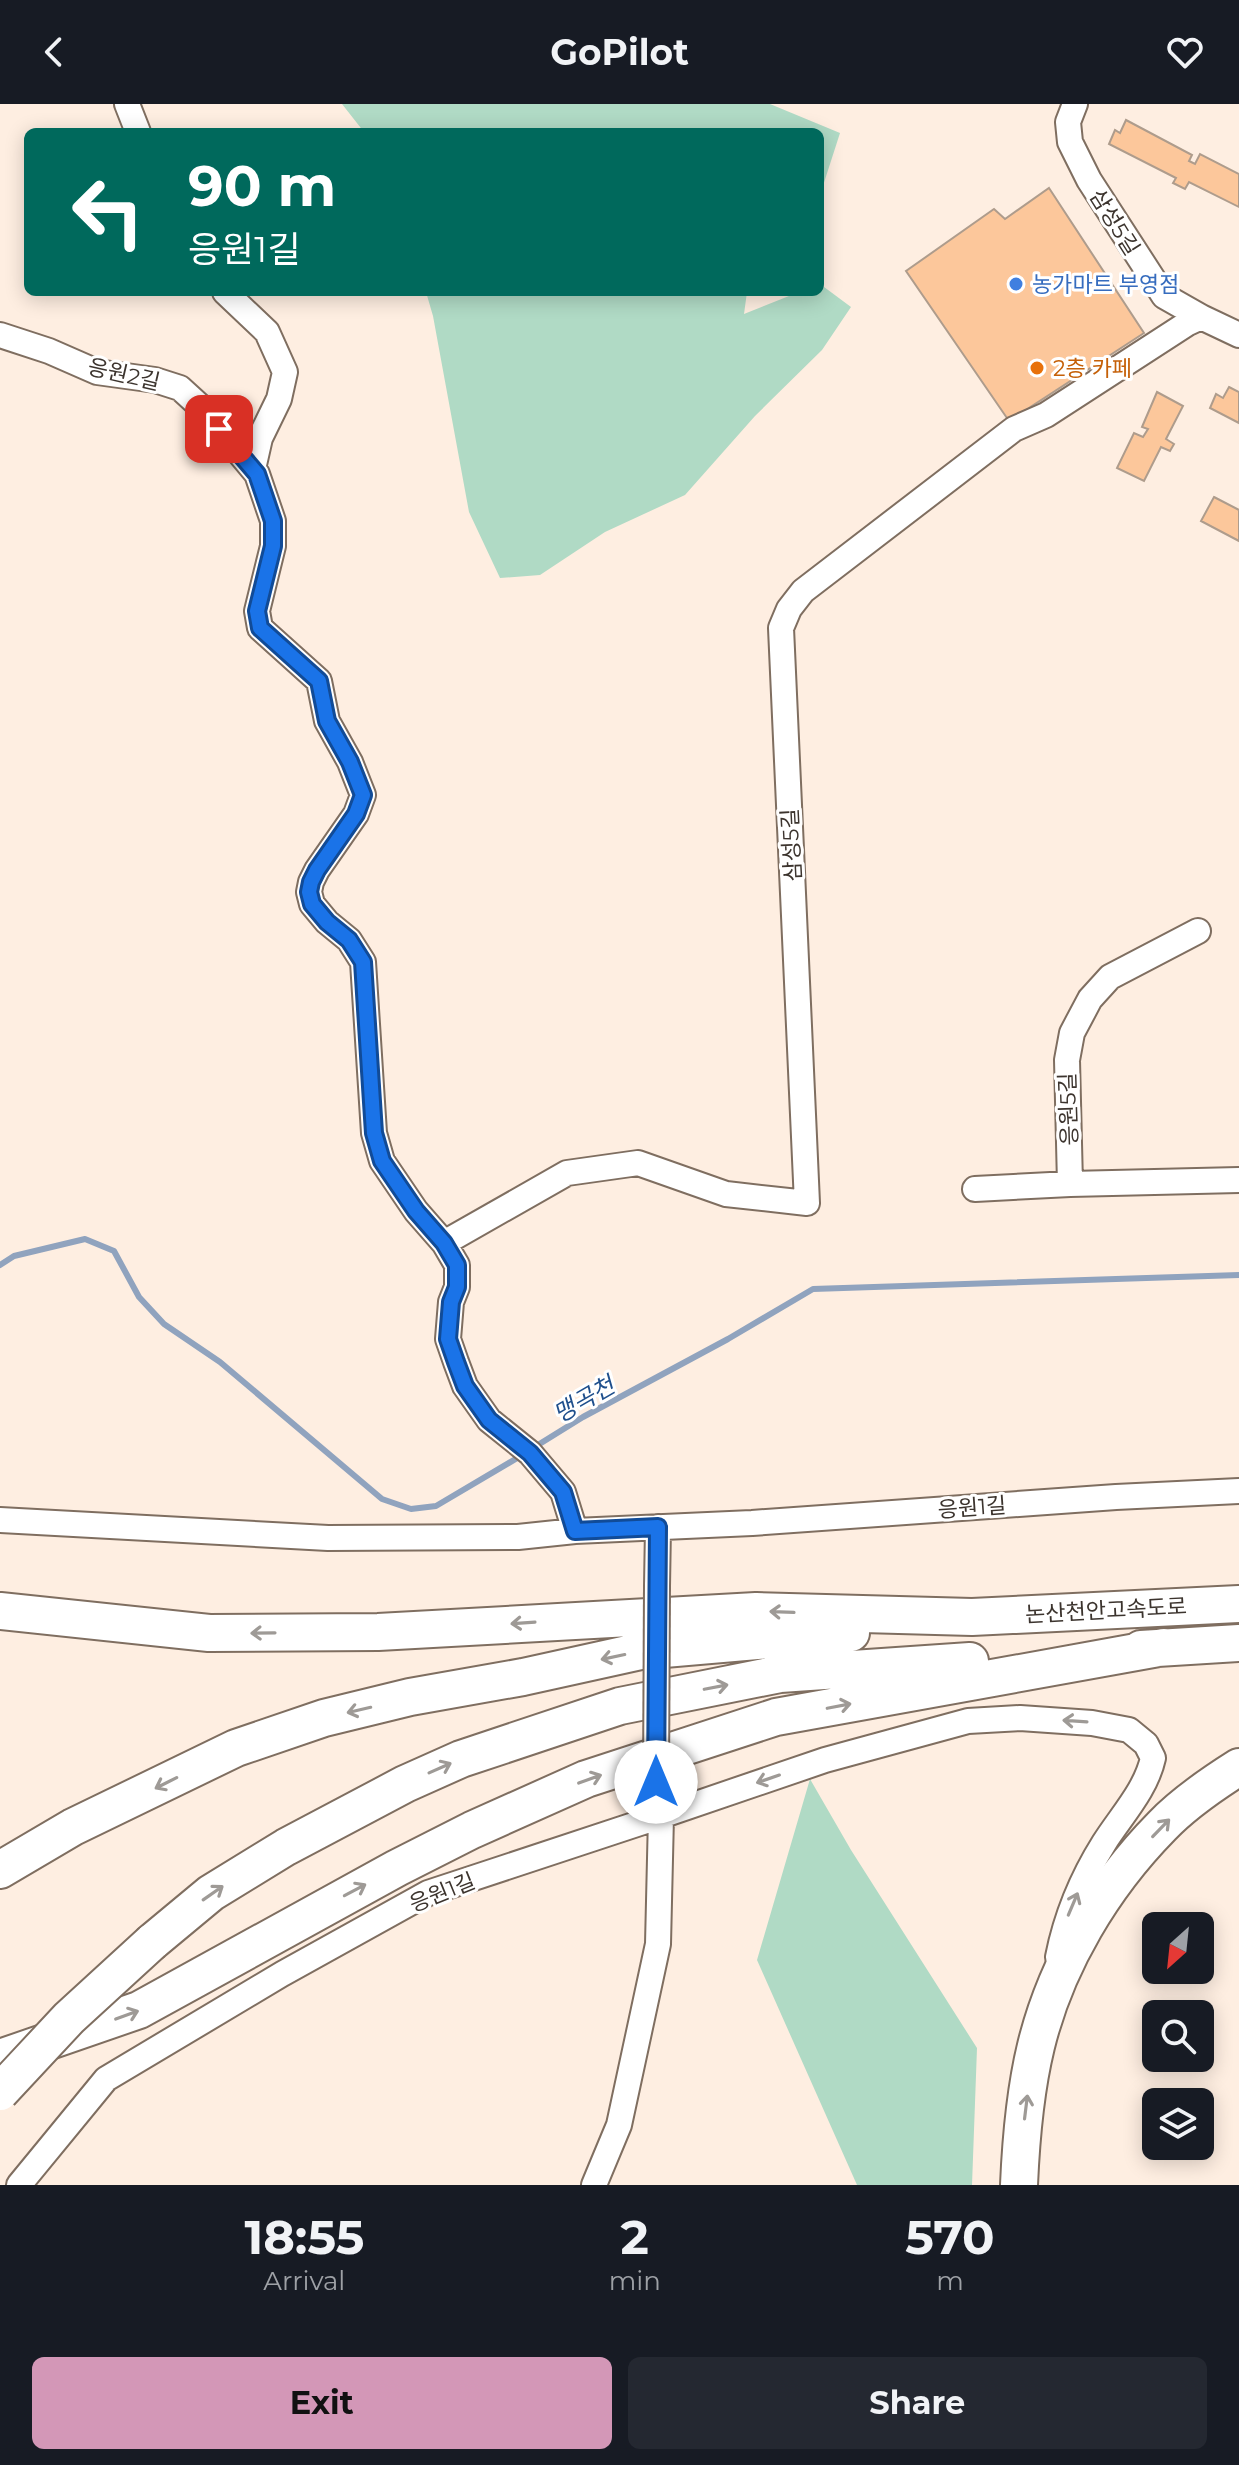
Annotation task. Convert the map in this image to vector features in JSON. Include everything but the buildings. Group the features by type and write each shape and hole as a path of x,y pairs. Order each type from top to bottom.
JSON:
{"highway":[{"name":"논산천안고속도로","path":"972,1617 1239,1604"},
{"path":"0,1611 209,1633 378,1632 756,1611 972,1617"},
{"path":"0,1870 73,1827 236,1748 324,1718 410,1697 523,1677 641,1651 858,1632 972,1617"},
{"name":"논산천안고속도로","path":"1164,1647 1239,1643"},
{"path":"0,2092 69,2018 211,1893 315,1831 461,1759 620,1706 780,1674 1164,1647"},
{"path":"0,2058 139,2010 397,1868 472,1830 586,1779 776,1717 1164,1647"},
{"path":"1019,2185 1030,2073 1048,2007 1076,1944 1118,1879 1162,1825 1209,1786 1239,1767"}],"street":[{"path":"127,104 136,128"},
{"name":"삼성5길","path":"1075,104 1068,122 1070,142 1089,180 1164,296 1239,335"},
{"path":"229,296 267,332 285,372 279,399 260,438 253,469"},
{"name":"삼성5길","path":"444,1243 567,1173 638,1163 726,1194 807,1203 782,654 781,628 784,618 803,591 1014,429 1046,415 1201,317"},
{"name":"응원2길","path":"0,335 49,351 97,372 155,380 180,388 203,409 257,474 273,521 273,546 257,611 260,628 319,681 327,721 350,762 363,795 356,814 317,870 309,892 312,904 327,922 349,940 363,962 374,1133 382,1161 457,1265 457,1287 451,1302 448,1339 465,1386 489,1420 528,1453 563,1492 575,1531"},
{"name":"응원5길","path":"1070,1184 1067,1060 1072,1033 1090,999 1110,977 1198,931"},
{"path":"975,1189 1239,1180"},
{"name":"응원1길","path":"0,1520 328,1538 518,1537 1239,1491"},
{"path":"594,2185 619,2125 658,1944 661,1816 656,1801 658,1527"},
{"name":"응원1길","path":"19,2185 106,2079 282,1974 428,1893 825,1760 968,1721 1020,1718 1092,1723 1129,1730 1146,1744 1153,1758 1149,1776 1102,1846 1072,1904 1063,1931 1048,2007"}],"green space":[{"path":"342,104 770,104 840,133 824,183 824,128 361,128"},
{"path":"824,287 851,307 822,350 755,416 685,495 605,532 540,575 500,578 469,512 427,296 746,296 744,314 789,296 824,296"},
{"path":"810,1779 851,1850 977,2048 972,2185 857,2185 757,1960"}],"waterway":[{"name":"맹곡천","path":"0,1265 14,1256 85,1239 114,1251 139,1297 164,1324 220,1362 382,1499 411,1509 436,1506 524,1454"},
{"name":"맹곡천","path":"533,1448 813,1289 1239,1275"}],"place":[{"name":"농가마트 부영점","path":"1016,284"},
{"name":"2층 카페","path":"1037,368"}],"route":[{"path":"219,429 257,474 273,521 273,546 257,611 260,628 319,681 327,721 350,762 363,795 356,814 317,870 309,892 312,904 327,922 349,940 363,962 374,1133 382,1161 457,1265 457,1287 451,1302 448,1339 465,1386 489,1420 530,1453 563,1492 575,1531 658,1527 656,1782"}]}
